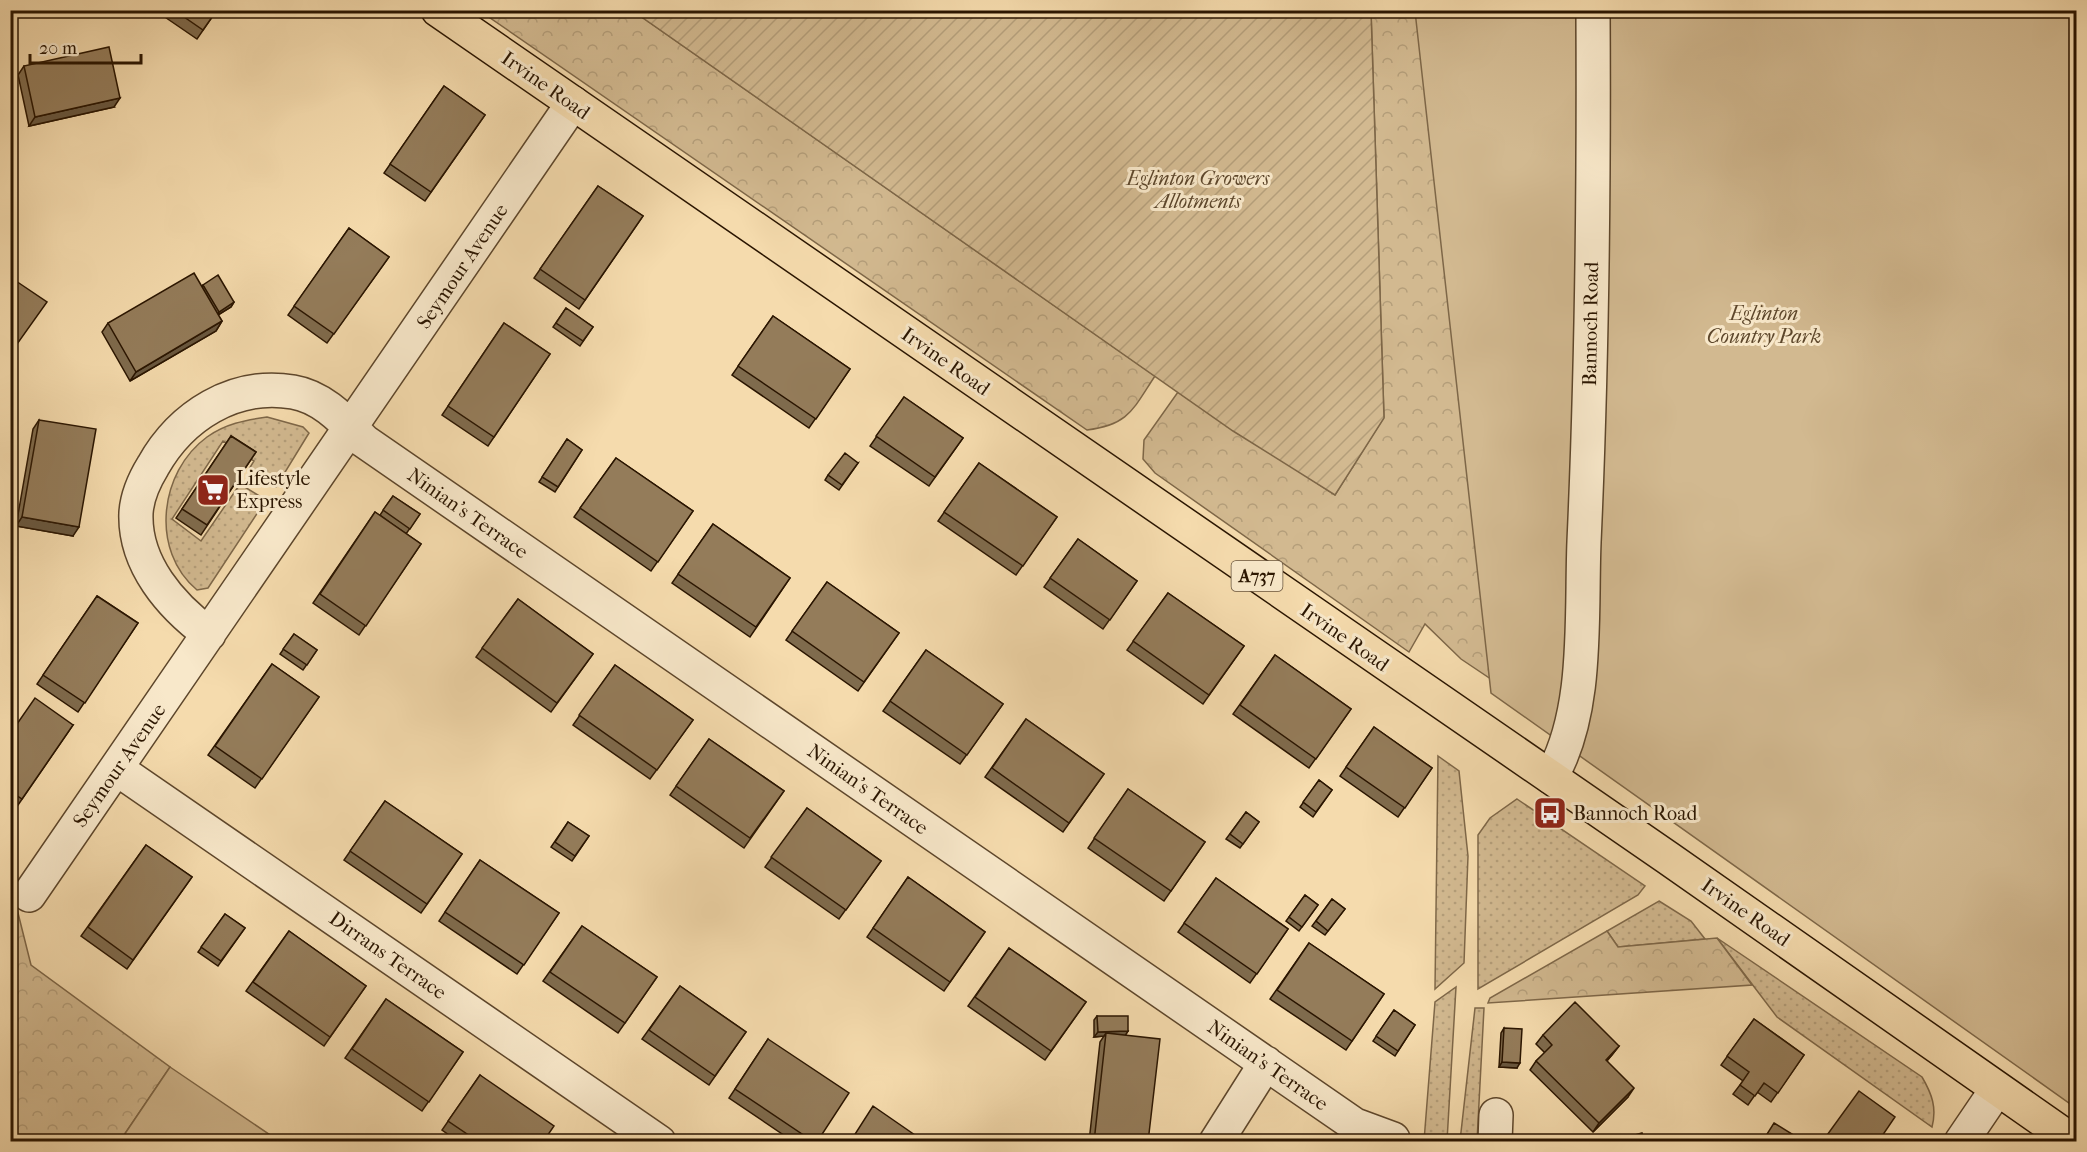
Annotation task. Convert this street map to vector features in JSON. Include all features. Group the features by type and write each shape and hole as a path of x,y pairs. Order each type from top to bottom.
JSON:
{"main road":[{"name":"Irvine Road","path":"438,10 1551,777 2074,1142"}],"street":[{"name":"Bannoch Road","path":"1551,777 1562,758 1572,727 1578,669 1589,438 1593,10"},
{"name":"Seymour Avenue","path":"29,895 573,104"},
{"path":"209,634 179,610 158,586 141,542 136,513 144,480 162,450 184,424 210,407 235,396 264,391 295,392 315,400 334,411 351,428"},
{"name":"Ninian's Terrace","path":"351,428 364,441 1355,1125 1393,1139"},
{"name":"Dirrans Terrace","path":"117,769 659,1142"},
{"path":"1216,1142 1266,1064"},
{"path":"1961,1142 1997,1089"}],"green space":[{"path":"480,11 633,11 1155,376 1128,414 1112,424 1087,430"},
{"name":"Eglinton Growers Allotments","path":"633,11 1371,11 1384,418 1335,495 1233,431"},
{"path":"1371,11 1572,11 1537,710 1461,659 1425,624 1409,652 1155,473 1143,459 1144,440 1178,392 1335,495 1384,417"},
{"name":"Eglinton Country Park","path":"1415,11 2076,11 2076,1108 1491,693"},
{"path":"267,417 303,427 309,433 276,487 249,469 254,461 223,441 172,519 201,541 240,484 266,500 208,588 197,590 182,574 172,555 167,534 166,512 170,491 179,470 191,452 207,437 236,423"},
{"path":"1438,756 1459,771 1468,856 1464,963 1435,989"},
{"path":"1517,799 1645,886 1638,895 1478,989 1478,835 1490,818"},
{"path":"10,881 31,965 170,1067 120,1141 11,1141"},
{"path":"1659,901 1691,921 1705,939 1618,947 1607,931"},
{"path":"1607,931 1618,947 1717,938 1752,985 1488,1003 1490,998"},
{"path":"1717,938 1922,1077 1933,1101 1932,1127 1777,1017"},
{"path":"1456,987 1447,1141 1424,1141 1435,1002"},
{"path":"1475,1008 1484,1008 1477,1141 1460,1141"},
{"path":"170,1067 279,1141 120,1141"}],"building":[{"path":"174,10 217,10 203,30"},
{"path":"109,47 120,98 35,117 24,66"},
{"path":"444,86 485,115 431,192 390,164"},
{"path":"598,186 643,216 585,300 540,269"},
{"path":"349,228 389,257 334,334 294,306"},
{"path":"194,273 222,321 136,372 108,323"},
{"path":"218,275 234,302 219,312 203,285"},
{"path":"10,277 47,302 10,354"},
{"path":"566,308 593,327 583,341 556,323"},
{"path":"773,316 850,369 816,419 738,366"},
{"path":"504,323 550,354 494,437 448,406"},
{"path":"904,397 963,438 935,477 876,436"},
{"path":"39,420 96,429 79,527 22,517"},
{"name":"Lifestyle Express","path":"231,436 256,452 207,525 182,509"},
{"path":"567,439 582,450 558,487 542,477"},
{"path":"845,453 858,463 842,485 828,475"},
{"path":"616,458 693,511 658,562 580,508"},
{"path":"979,463 1057,517 1023,566 944,512"},
{"path":"393,496 420,514 410,529 383,510"},
{"path":"375,512 421,544 366,626 320,594"},
{"path":"713,524 790,578 756,627 678,574"},
{"path":"1078,539 1137,581 1110,620 1050,578"},
{"path":"827,582 899,633 864,682 792,631"},
{"path":"1168,593 1244,646 1209,695 1133,641"},
{"path":"97,596 138,623 85,703 43,675"},
{"path":"518,599 593,654 557,703 482,648"},
{"path":"294,634 317,650 307,665 283,649"},
{"path":"926,650 1003,704 967,755 890,701"},
{"path":"1275,655 1351,709 1316,759 1240,705"},
{"path":"272,664 319,697 262,779 215,746"},
{"path":"615,665 693,720 657,770 579,715"},
{"path":"35,698 73,725 22,799 10,791 10,734"},
{"path":"1026,719 1104,774 1069,823 992,768"},
{"path":"1374,727 1432,768 1405,808 1346,767"},
{"path":"709,739 784,791 750,838 676,786"},
{"path":"1319,780 1332,790 1316,812 1303,802"},
{"path":"1128,789 1205,842 1171,891 1094,838"},
{"path":"385,801 462,854 427,904 350,851"},
{"path":"807,808 881,861 846,910 771,857"},
{"path":"1246,812 1259,822 1243,844 1230,834"},
{"path":"568,822 589,836 575,856 555,842"},
{"path":"146,845 192,877 133,960 88,927"},
{"path":"480,860 559,913 524,965 445,912"},
{"path":"908,877 985,932 950,982 873,928"},
{"path":"1216,878 1288,929 1257,974 1184,923"},
{"path":"1305,895 1318,905 1302,927 1289,917"},
{"path":"1332,899 1345,909 1328,931 1316,921"},
{"path":"225,914 245,928 221,961 201,947"},
{"path":"582,926 657,977 625,1023 550,972"},
{"path":"289,931 366,986 330,1037 253,982"},
{"path":"1309,943 1384,994 1352,1041 1277,990"},
{"path":"1009,948 1086,1002 1051,1051 975,997"},
{"path":"680,986 746,1032 715,1076 649,1030"},
{"path":"386,999 463,1052 429,1102 352,1049"},
{"path":"1575,1002 1619,1046 1606,1060 1634,1088 1599,1123 1536,1061 1552,1045 1543,1035"},
{"path":"1394,1010 1415,1025 1398,1051 1376,1036"},
{"path":"1097,1016 1128,1016 1128,1031 1098,1032"},
{"path":"1754,1019 1804,1055 1778,1093 1764,1083 1755,1096 1740,1085 1749,1072 1727,1056"},
{"path":"1504,1028 1522,1029 1520,1063 1502,1062"},
{"path":"1106,1033 1160,1039 1148,1142 1094,1142"},
{"path":"768,1039 849,1093 817,1142 735,1089"},
{"path":"480,1075 554,1126 543,1142 479,1142 448,1121"},
{"path":"1859,1091 1895,1117 1878,1142 1822,1142"},
{"path":"873,1106 925,1142 850,1142"},
{"path":"1774,1123 1800,1139 1798,1142 1762,1142"},
{"path":"1642,1133 1645,1142 1611,1142"}],"place":[{"name":"Lifestyle Express","path":"213,490"},
{"name":"Bannoch Road","path":"1550,813"}]}
